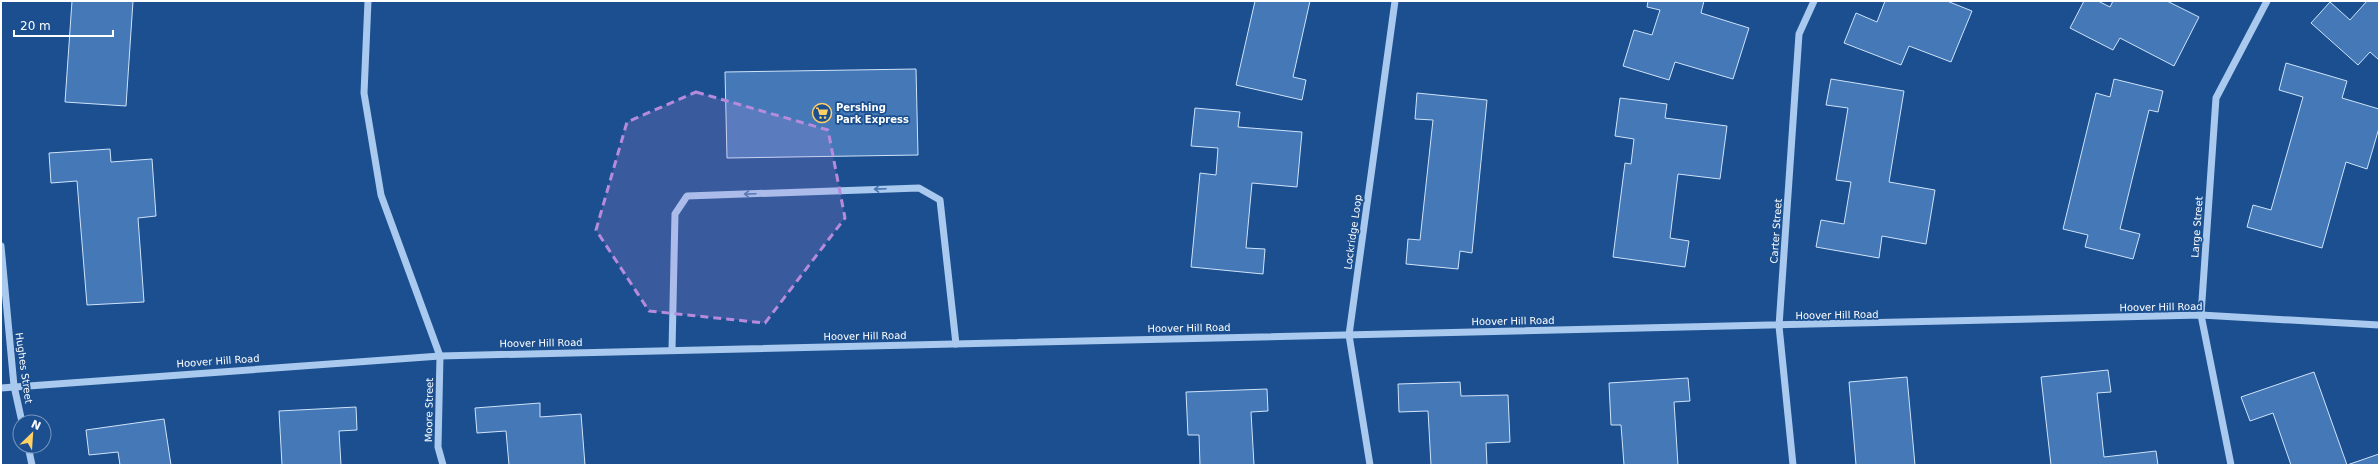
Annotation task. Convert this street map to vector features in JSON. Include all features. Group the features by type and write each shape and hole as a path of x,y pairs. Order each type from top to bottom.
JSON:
{"street":[{"path":"368,1 364,93 381,196 440,356"},
{"name":"Lockridge Loop","path":"1370,465 1349,335 1395,1"},
{"name":"Carter Street","path":"1792,465 1779,326 1799,34 1814,1"},
{"name":"Large Street","path":"2232,465 2201,315 2216,98 2268,1"},
{"path":"672,350 675,214 688,196 919,188 940,200 956,344"},
{"name":"Hughes Street","path":"1,246 14,386 20,414"},
{"name":"Hoover Hill Road","path":"1,388 440,356 2201,315 2379,325"},
{"name":"Moore Street","path":"440,356 438,447 443,465"},
{"path":"30,454 32,465"}],"highlighted area":[{"path":"696,92 828,130 845,218 765,323 649,311 596,230 627,122"}],"building":[{"path":"72,1 133,1 126,106 65,102"},
{"path":"1255,1 1310,1 1293,77 1306,80 1302,100 1236,85"},
{"path":"1648,1 1704,1 1701,13 1749,28 1733,79 1675,62 1669,80 1623,66 1634,30 1652,35 1660,10 1647,7"},
{"path":"1885,1 1947,1 1972,11 1951,62 1909,46 1901,65 1844,43 1856,13 1877,22"},
{"path":"2084,1 2098,1 2110,7 2113,1 2167,1 2199,17 2174,66 2120,38 2113,50 2070,28"},
{"path":"2367,1 2379,1 2379,60 2370,52 2358,65 2311,23 2330,2 2350,20"},
{"path":"2286,63 2347,81 2342,98 2379,109 2379,128 2367,169 2346,162 2322,248 2247,227 2253,205 2271,210 2303,97 2279,90"},
{"name":"Pershing Park Express","path":"916,69 918,155 727,158 725,72"},
{"path":"1831,79 1904,91 1889,182 1935,190 1926,244 1882,236 1879,258 1816,247 1821,220 1844,224 1851,182 1836,180 1848,108 1826,105"},
{"path":"2114,79 2163,91 2158,112 2149,110 2120,229 2140,234 2133,259 2085,247 2088,235 2063,229 2096,93 2110,97"},
{"path":"1417,93 1487,100 1472,253 1460,251 1458,269 1406,264 1408,239 1420,240 1433,120 1415,119"},
{"path":"1620,98 1667,104 1665,118 1727,126 1720,179 1678,174 1670,238 1689,241 1685,267 1613,257 1625,163 1631,164 1634,139 1615,136"},
{"path":"1195,108 1240,112 1238,127 1302,132 1297,187 1252,183 1246,248 1265,249 1263,274 1191,267 1200,173 1216,175 1218,148 1191,146"},
{"path":"110,149 111,162 152,159 156,216 138,218 144,302 87,305 77,181 51,183 49,153"},
{"path":"2108,370 2111,392 2097,393 2104,457 2156,451 2158,465 2051,465 2041,377"},
{"path":"2314,372 2347,465 2291,465 2273,413 2250,421 2241,397"},
{"path":"1907,377 1915,465 1856,465 1849,382"},
{"path":"1688,378 1690,401 1674,402 1678,465 1624,465 1621,425 1611,425 1609,383"},
{"path":"1460,382 1461,396 1508,395 1510,442 1486,443 1487,465 1431,465 1428,411 1399,412 1398,384"},
{"path":"1267,389 1268,411 1251,412 1254,465 1200,465 1199,435 1188,435 1186,392"},
{"path":"540,403 540,417 581,414 585,465 509,465 506,431 477,433 475,408"},
{"path":"356,407 357,430 339,431 341,465 282,465 279,411"},
{"path":"164,419 171,465 120,465 118,452 89,455 86,430"},
{"path":"2379,454 2379,465 2347,465"}],"place":[{"name":"Pershing Park Express","path":"822,113"}]}
